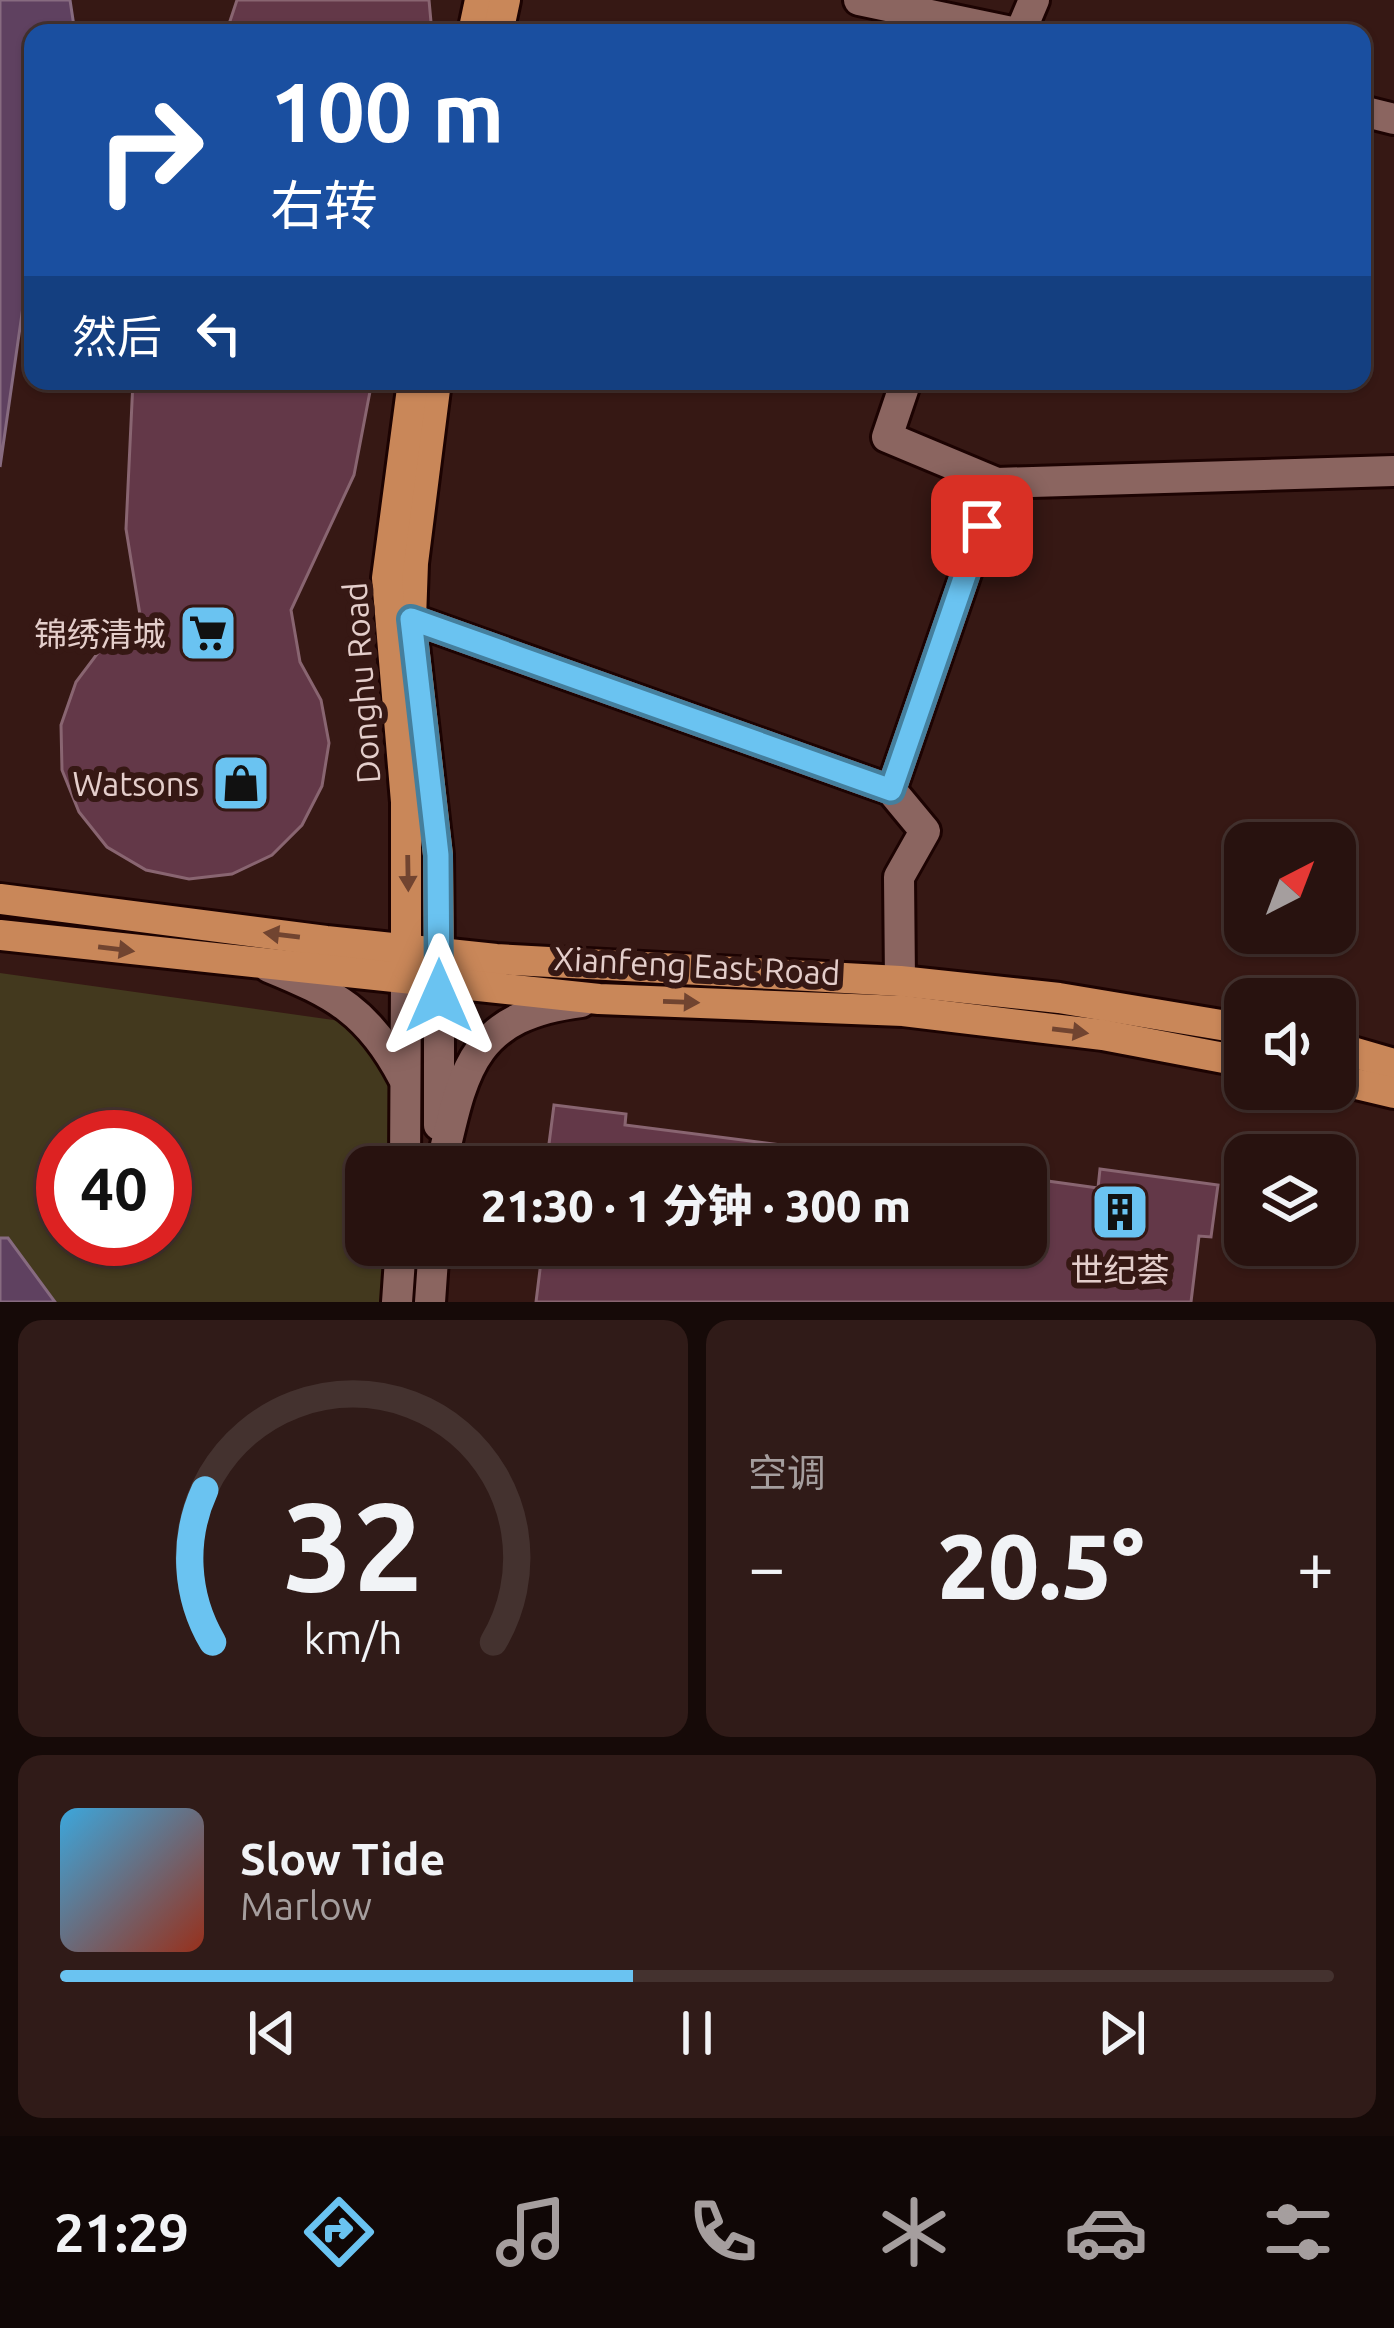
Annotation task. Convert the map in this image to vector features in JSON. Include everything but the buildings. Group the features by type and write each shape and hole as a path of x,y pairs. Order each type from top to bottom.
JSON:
{"main road":[{"name":"Donghu Road","path":"406,982 406,802 387,578 412,390"},
{"name":"Donghu Road","path":"435,390 413,563 411,619 438,855 439,968"},
{"name":"Xianfeng East Road","path":"0,899 407,950 439,968 598,1000 903,1011 1103,1035 1224,1058"},
{"name":"Xianfeng East Road","path":"0,935 406,982 439,968 900,981 1059,998 1224,1026"},
{"path":"1356,1053 1394,1064"},
{"path":"1356,1084 1394,1093"}],"street":[{"path":"859,0 975,24"},
{"path":"902,390 887,437 997,483 1394,471"},
{"path":"891,790 997,483"},
{"path":"411,619 891,790 925,830 899,877 900,981"},
{"path":"269,967 319,988 363,1017 404,1077"},
{"path":"439,968 439,1146"},
{"path":"405,1146 406,982"},
{"path":"445,1146 464,1074 478,1049 524,1016 554,1005 598,1000"},
{"path":"397,1302 399,1266"},
{"path":"430,1302 433,1266"}],"shaded area":[{"path":"0,0 70,0 74,24 24,24 24,300 0,467"},
{"path":"0,973 383,1027 399,1146 345,1146 345,1266 421,1266 429,1302 0,1302"},
{"path":"0,1238 8,1238 55,1302 0,1302"}],"place":[{"name":"锦绣清城","path":"208,633"},
{"name":"Watsons","path":"241,783"},
{"name":"世纪荟","path":"1120,1212"}],"route":[{"path":"439,996 438,855 411,619 891,790 982,526"}]}
